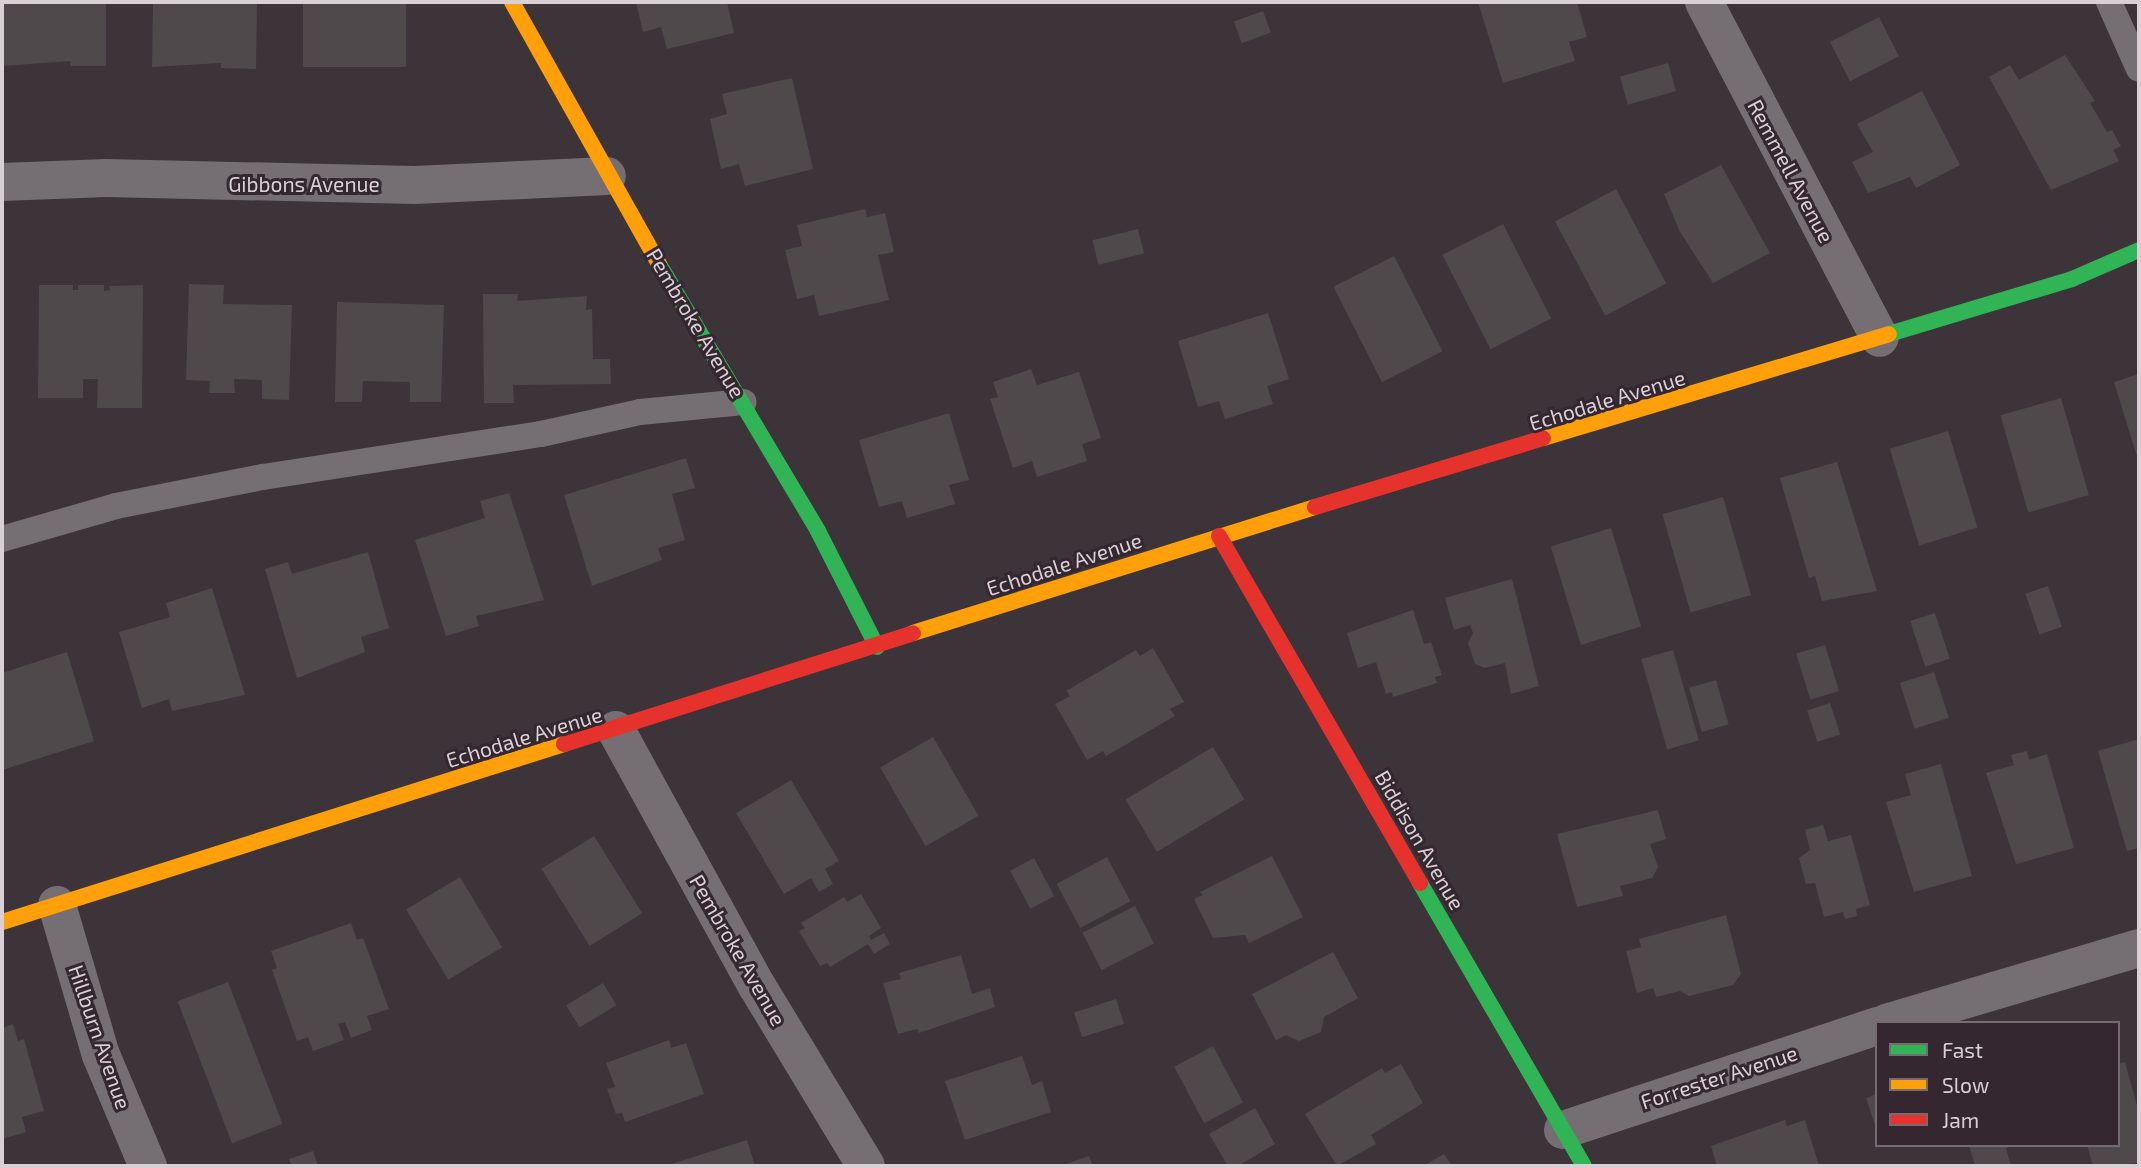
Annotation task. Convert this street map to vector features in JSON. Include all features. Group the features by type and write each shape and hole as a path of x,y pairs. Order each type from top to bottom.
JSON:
{"main road":[{"name":"Pembroke Avenue","path":"512,2 607,176 744,402 818,531 877,647"},
{"name":"Echodale Avenue","path":"2,922 616,730 1219,536 2072,279 2139,250"},
{"name":"Biddison Avenue","path":"1219,536 1584,1166"}],"street":[{"name":"Remmell Avenue","path":"1704,2 1880,338"},
{"name":"Gibbons Avenue","path":"2,183 106,178 415,185 607,176"},
{"name":"Pembroke Avenue","path":"616,730 757,986 866,1166"},
{"name":"Hillburn Avenue","path":"57,905 102,1055 148,1166"},
{"path":"1893,1021 2139,948"},
{"name":"Forrester Avenue","path":"1563,1130 1875,1027"}],"lane":[{"path":"2109,2 2139,69"},
{"path":"2,539 116,506 263,477 541,434 640,412 744,402"}],"building":[{"path":"2,2 106,2 106,66 71,66 70,61 3,66"},
{"path":"153,2 257,2 256,69 221,68 221,63 152,67"},
{"path":"303,2 406,2 406,67 303,67"},
{"path":"636,2 727,2 734,33 667,49 661,27 643,32"},
{"path":"1478,2 1577,2 1587,37 1569,42 1575,61 1503,83"},
{"path":"1263,11 1271,33 1242,43 1234,22"},
{"path":"1879,17 1899,56 1850,81 1830,42"},
{"path":"2065,55 2095,101 2090,103 2107,132 2112,130 2121,146 2113,150 2119,161 2051,190 1989,77 2010,65 2019,80"},
{"path":"1668,63 1676,91 1628,105 1620,77"},
{"path":"792,78 813,169 745,186 739,164 721,169 710,119 727,114 722,94"},
{"path":"1922,91 1960,165 1916,188 1910,177 1868,193 1852,162 1873,152 1857,124"},
{"path":"1721,165 1770,253 1713,283 1680,232 1664,194"},
{"path":"1616,189 1666,283 1605,316 1555,221"},
{"path":"865,209 867,217 885,213 894,252 878,255 889,300 819,316 814,295 797,299 785,250 802,246 797,225"},
{"path":"1503,224 1551,318 1491,349 1442,255"},
{"path":"1138,229 1144,253 1098,265 1092,240"},
{"path":"1394,256 1443,351 1382,382 1333,287"},
{"path":"189,284 224,285 223,304 292,305 289,400 262,399 262,380 234,379 235,393 209,393 210,381 186,380"},
{"path":"39,285 73,285 73,290 78,290 78,285 104,285 104,291 110,290 109,286 143,285 142,408 97,408 98,379 83,379 83,398 38,398"},
{"path":"483,294 518,294 517,301 587,296 586,310 592,309 593,359 610,359 611,384 513,385 514,403 484,403"},
{"path":"337,302 444,305 441,402 410,402 410,382 363,381 362,402 335,402"},
{"path":"1268,313 1289,379 1267,386 1273,404 1225,419 1219,401 1198,407 1178,341"},
{"path":"1031,369 1037,385 1079,372 1101,438 1082,444 1087,461 1037,477 1032,461 1013,468 990,399 998,397 993,382"},
{"path":"2139,374 2139,463 2114,382"},
{"path":"2061,398 2089,495 2028,512 2000,415"},
{"path":"949,413 969,480 949,485 955,504 907,518 902,501 879,507 859,440"},
{"path":"1948,431 1978,528 1919,545 1890,449"},
{"path":"686,458 695,488 672,494 685,540 658,548 662,560 592,586 564,495"},
{"path":"1837,462 1877,591 1822,601 1815,576 1809,578 1780,478"},
{"path":"509,493 544,600 476,616 479,626 446,636 415,540 485,518 480,501"},
{"path":"1723,497 1751,595 1691,612 1662,514"},
{"path":"1611,528 1641,626 1581,645 1551,546"},
{"path":"368,552 389,628 361,637 365,652 297,678 265,569 288,562 292,574"},
{"path":"1512,579 1539,686 1511,694 1505,663 1485,668 1475,664 1468,643 1473,633 1470,625 1454,630 1445,598"},
{"path":"2048,586 2062,627 2039,634 2025,594"},
{"path":"212,588 245,695 172,711 169,699 142,708 119,632 170,617 166,603"},
{"path":"1413,610 1424,644 1431,642 1442,675 1435,677 1437,683 1393,697 1392,692 1386,694 1376,662 1358,668 1347,633"},
{"path":"1935,613 1950,659 1925,667 1910,621"},
{"path":"1825,645 1839,691 1810,700 1796,654"},
{"path":"1153,648 1184,702 1170,709 1175,716 1106,756 1103,751 1087,760 1055,704 1070,696 1066,691 1136,650 1140,656"},
{"path":"1673,650 1699,740 1667,749 1641,659"},
{"path":"67,652 94,741 2,770 2,673"},
{"path":"1934,672 1949,718 1915,729 1900,683"},
{"path":"1716,680 1729,724 1702,732 1689,688"},
{"path":"1830,703 1840,734 1817,742 1807,710"},
{"path":"933,737 978,816 926,846 880,768"},
{"path":"2139,739 2139,848 2127,851 2098,751"},
{"path":"1213,747 1244,799 1157,852 1126,800"},
{"path":"2027,751 2029,760 2047,754 2074,848 2016,864 1986,773 2014,765 2011,755"},
{"path":"1941,764 1972,876 1914,892 1886,802 1911,795 1905,774"},
{"path":"791,780 839,861 825,869 833,884 819,892 811,878 784,894 736,813"},
{"path":"1658,810 1666,839 1650,844 1658,867 1652,878 1620,886 1623,896 1577,907 1557,834"},
{"path":"1823,825 1828,841 1851,835 1870,905 1856,909 1857,916 1845,919 1843,912 1824,917 1815,883 1806,884 1799,858 1810,850 1805,830"},
{"path":"594,836 642,913 590,946 541,869"},
{"path":"1272,856 1303,917 1249,943 1245,935 1213,938 1194,899 1203,895 1200,892"},
{"path":"1107,857 1130,901 1080,928 1057,884"},
{"path":"1034,858 1054,896 1030,909 1010,871"},
{"path":"460,877 502,947 448,980 406,909"},
{"path":"861,894 881,928 869,936 871,940 884,933 890,944 874,954 868,944 830,967 827,963 820,966 799,931 805,928 801,923 844,897 847,902"},
{"path":"1135,906 1154,943 1101,970 1082,933"},
{"path":"1726,915 1741,974 1733,985 1689,996 1680,991 1656,997 1653,988 1637,993 1626,951 1641,947 1639,939"},
{"path":"351,923 357,940 363,938 389,1009 367,1016 372,1030 351,1038 345,1022 338,1024 344,1040 313,1051 308,1037 297,1041 272,970 277,968 271,951"},
{"path":"1333,952 1358,998 1324,1017 1321,1032 1299,1041 1286,1035 1276,1040 1252,994"},
{"path":"961,955 972,994 990,988 995,1007 919,1033 917,1029 898,1034 883,983 901,979 899,973"},
{"path":"228,982 282,1124 232,1143 178,1001"},
{"path":"603,983 616,1005 580,1027 566,1005"},
{"path":"1116,999 1124,1024 1082,1037 1074,1013"},
{"path":"13,1024 18,1041 24,1039 44,1111 22,1117 26,1132 3,1139 2,1028"},
{"path":"669,1040 671,1048 686,1043 704,1094 625,1122 622,1113 616,1114 607,1089 615,1087 606,1063"},
{"path":"1213,1046 1243,1103 1204,1123 1174,1067"},
{"path":"1022,1056 1032,1085 1042,1081 1051,1112 965,1140 945,1081"},
{"path":"2125,1062 2139,1113 2139,1163 2093,1166 2088,1147 2120,1147 2120,1063"},
{"path":"1401,1064 1423,1103 1371,1135 1376,1144 1337,1166 1305,1114 1382,1068 1385,1073"},
{"path":"1875,1095 1875,1125 1866,1098"},
{"path":"1255,1108 1275,1144 1238,1166 1228,1166 1209,1134"},
{"path":"1785,1120 1787,1126 1805,1120 1819,1166 1717,1166 1711,1146"},
{"path":"747,1140 755,1166 665,1166"},
{"path":"1970,1147 2009,1147 2006,1148 2011,1166 1975,1166"},
{"path":"313,1151 318,1166 292,1166 289,1159"},
{"path":"1444,1154 1452,1166 1423,1166"},
{"path":"1089,1156 1093,1166 1060,1166"}],"traffic: fast":[{"path":"1889,334 2072,279 2139,250"},
{"path":"659,264 818,531 877,647"},
{"path":"1420,883 1584,1166"}],"traffic: slow":[{"path":"512,2 659,264"},
{"path":"1543,438 1889,334"},
{"path":"913,633 1315,507"},
{"path":"2,922 564,744"}],"traffic: jam":[{"path":"1315,507 1543,438"},
{"path":"1219,536 1420,883"},
{"path":"564,744 913,633"}]}
